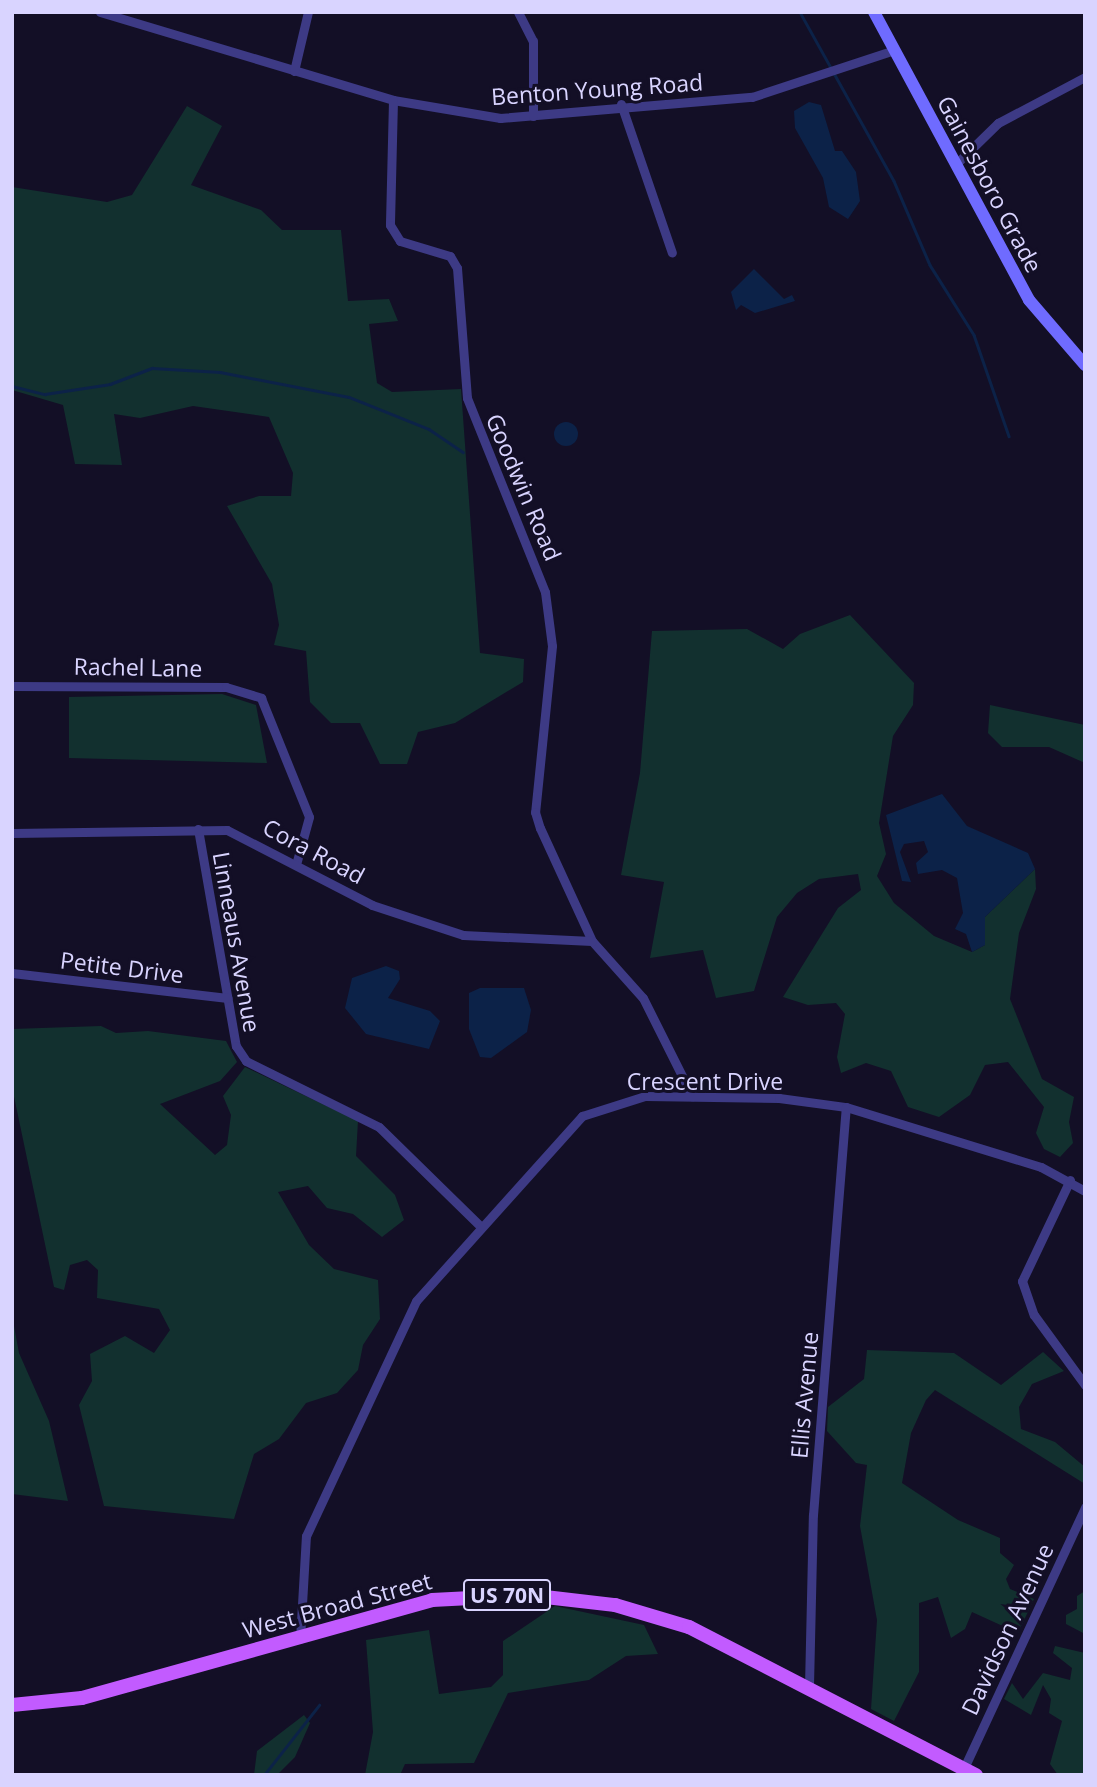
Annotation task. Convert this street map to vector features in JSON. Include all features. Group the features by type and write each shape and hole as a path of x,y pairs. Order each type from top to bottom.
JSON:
{"main road":[{"name":"Gainesboro Grade","path":"874,12 1029,300 1085,365"},
{"name":"West Broad Street","path":"12,1705 82,1698 432,1600 561,1598 689,1627 809,1686 970,1771"}],"street":[{"name":"Benton Young Road","path":"100,12 393,100 464,116 533,116 621,104 762,95 894,50"},
{"path":"294,71 308,12"},
{"path":"518,12 533,41 533,116"},
{"path":"956,164 998,123 1085,77"},
{"name":"Goodwin Road","path":"393,100 390,225 400,241 450,256 457,268 467,398 545,592 552,646 535,813 592,941 643,998 692,1096"},
{"path":"621,104 672,253"},
{"name":"Rachel Lane","path":"12,686 226,687 261,698 309,817 297,861"},
{"name":"Linneaus Avenue","path":"198,829 236,1046 246,1061 379,1127 481,1227"},
{"name":"Cora Road","path":"12,832 227,830 297,861 372,905 463,935 592,941"},
{"name":"Petite Drive","path":"12,973 228,998"},
{"name":"Crescent Drive","path":"300,1639 301,1564 313,1514 416,1301 582,1116 622,1099 692,1096 846,1108 1070,1180 1085,1191"},
{"name":"Ellis Avenue","path":"809,1686 813,1515 846,1108"},
{"path":"1070,1180 1022,1281 1034,1315 1085,1385"},
{"name":"Davidson Avenue","path":"970,1771 1085,1507"}],"green space":[{"path":"187,106 222,126 191,185 261,210 282,230 341,230 348,301 389,299 398,321 369,324 377,383 392,392 461,389 480,653 524,659 523,682 455,723 418,732 407,764 380,764 360,723 331,723 310,702 306,651 274,645 279,625 272,584 227,506 259,496 291,496 293,473 269,417 193,406 140,418 114,414 122,465 75,464 63,405 12,390 12,187 107,202 132,195"},
{"path":"850,615 914,683 913,705 893,736 879,823 886,854 877,876 894,903 934,936 972,952 985,945 985,917 1035,869 1036,889 1019,933 1010,999 1042,1079 1074,1097 1069,1122 1073,1143 1060,1157 1044,1149 1036,1133 1044,1107 1008,1062 985,1065 970,1095 939,1117 908,1107 891,1071 866,1063 841,1073 837,1057 845,1014 836,1003 808,1005 783,997 838,908 861,890 858,874 819,879 797,893 777,917 754,991 716,998 703,950 650,958 664,882 621,875 640,773 652,631 747,629 783,649 800,634"},
{"path":"222,694 256,705 267,763 69,758 69,697"},
{"path":"990,705 1085,725 1085,763 1049,747 1002,747 988,733"},
{"path":"101,1026 116,1033 148,1031 226,1041 237,1062 220,1081 160,1104 215,1155 227,1145 231,1115 223,1096 245,1067 358,1121 356,1156 395,1195 404,1220 382,1237 353,1214 327,1208 308,1186 278,1192 309,1245 334,1269 378,1280 380,1319 363,1345 358,1370 337,1393 306,1403 279,1439 254,1454 234,1519 104,1506 79,1405 92,1381 90,1354 125,1336 154,1353 170,1330 159,1309 97,1298 98,1270 87,1260 70,1265 64,1290 54,1287 12,1087 12,1029"},
{"path":"12,1315 19,1353 49,1421 68,1501 12,1494"},
{"path":"867,1350 954,1353 1001,1385 1043,1352 1064,1371 1032,1384 1019,1407 1021,1429 1055,1442 1085,1467 1085,1484 935,1390 926,1400 911,1433 902,1483 958,1520 1000,1538 1000,1553 1014,1565 1006,1579 1010,1589 1034,1599 1018,1633 972,1612 965,1629 951,1638 938,1597 919,1603 919,1672 894,1721 871,1709 877,1620 860,1526 867,1465 856,1463 827,1431 828,1407 864,1379"},
{"path":"1085,1591 1085,1634 1066,1624 1066,1615 1077,1609 1077,1596"},
{"path":"555,1606 644,1625 658,1654 626,1656 589,1680 508,1693 474,1763 405,1764 400,1775 365,1775 373,1732 366,1640 429,1630 439,1694 491,1687 503,1675 503,1641"},
{"path":"1055,1646 1085,1653 1085,1775 1058,1775 1050,1764 1062,1721 1049,1713 1051,1699 1043,1685 1031,1715 1004,1699 1012,1683 1023,1699 1043,1673 1070,1680 1072,1668 1053,1653"},
{"path":"304,1715 310,1723 295,1757 277,1775 254,1775 257,1751"}],"water":[{"path":"809,102 821,105 835,151 842,151 856,172 860,201 848,219 829,207 823,178 795,128 794,111"},
{"path":"754,269 784,299 792,295 795,301 755,313 741,305 736,310 731,292"},
{"path":"561,422 571,422 578,429 578,439 571,446 561,446 554,439 554,429"},
{"path":"942,794 967,826 1028,853 1035,869 985,917 985,945 972,952 966,934 955,929 963,913 957,878 942,870 918,874 916,863 928,852 924,841 904,844 900,852 911,882 902,881 886,815"},
{"path":"386,966 399,971 400,979 388,998 430,1011 440,1021 429,1049 366,1034 345,1008 352,978"},
{"path":"480,988 524,988 531,1010 527,1032 491,1058 480,1057 469,1029 469,993"}],"waterway":[{"path":"800,12 894,181 930,265 974,335 1009,436"},
{"path":"12,386 45,394 110,384 152,368 220,372 349,397 429,429 463,452"},
{"path":"264,1775 319,1705"}]}
